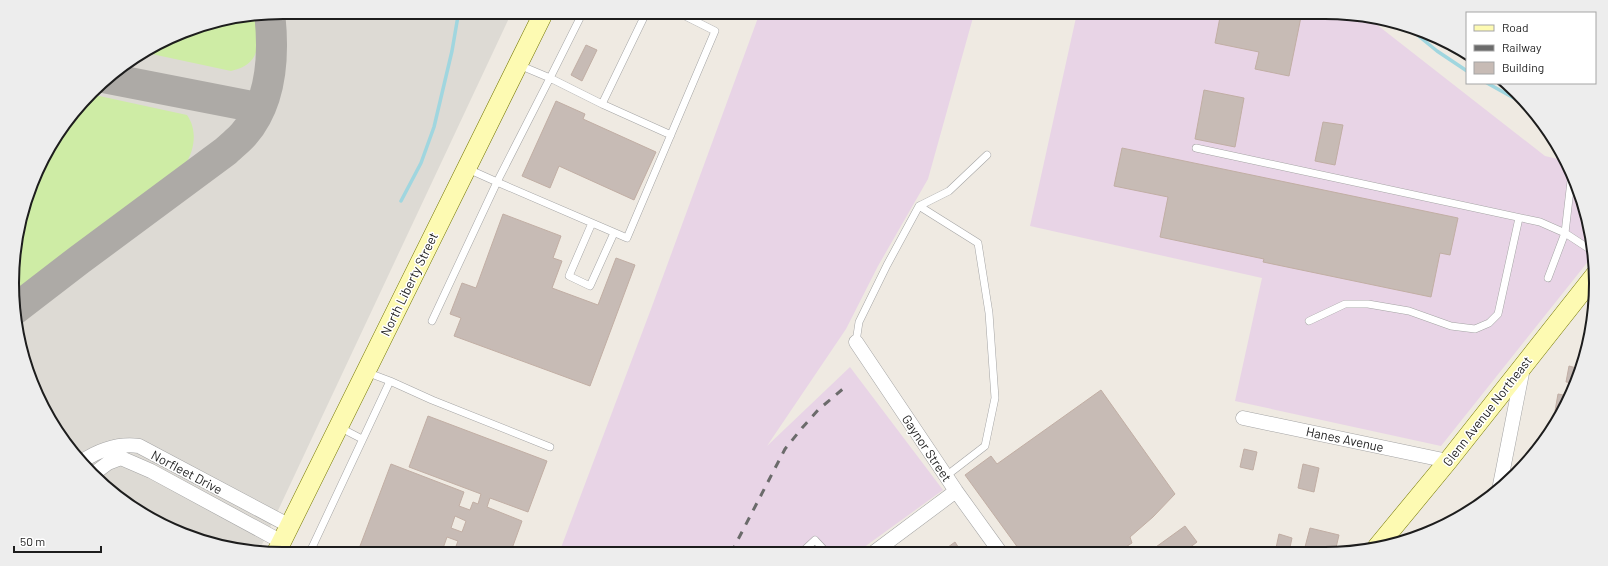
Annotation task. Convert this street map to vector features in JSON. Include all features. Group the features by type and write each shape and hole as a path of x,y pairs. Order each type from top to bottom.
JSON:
{"main road":[{"name":"North Liberty Street","path":"283,541 539,19"},
{"name":"Glenn Avenue Northeast","path":"1382,541 1448,461 1589,282"}],"street":[{"name":"Gaynor Street","path":"856,342 992,547"},
{"path":"1509,472 1524,363"},
{"name":"Hanes Avenue","path":"1243,418 1448,461"},
{"name":"Norfleet Drive","path":"87,459 104,449 119,446 134,446 144,450 229,494 283,541"},
{"path":"138,464 144,450"},
{"name":"Norfleet Drive","path":"97,471 108,463 121,458 138,464 222,510 283,541"},
{"path":"881,547 956,491"},
{"path":"222,510 229,494"}],"lane":[{"path":"432,321 497,182 580,19"},
{"path":"602,104 643,19"},
{"path":"466,168 627,238 715,31 691,19"},
{"path":"517,64 671,135"},
{"path":"1196,148 1540,222 1565,233 1587,247"},
{"path":"856,342 859,322 887,265 919,206 949,190 987,155"},
{"path":"1548,278 1565,233 1570,186"},
{"path":"919,206 978,243 989,313 995,398 985,446 946,476"},
{"path":"1309,321 1345,304 1368,304 1409,311 1451,326 1475,329 1489,323 1498,314 1519,218"},
{"path":"592,223 569,276 590,286 614,233"},
{"path":"366,372 550,447"},
{"path":"312,547 390,381"},
{"path":"338,427 362,440"},
{"path":"807,547 815,540 821,547"}],"shaded area":[{"path":"283,19 509,19 261,546 249,545 215,538 166,520 136,503 96,470 63,430 39,384 24,335 21,317 19,283 21,249 24,231 39,182 63,136 96,96 136,63 166,46 198,33 231,24 249,21"},
{"path":"758,19 973,19 928,179 878,266 846,329 767,446 850,367 943,490 864,547 561,547"},
{"path":"1076,19 1325,19 1359,21 1376,24 1545,156 1558,159 1569,182 1580,215 1587,249 1588,262 1441,446 1235,401 1262,278 1030,226"}],"green space":[{"path":"257,21 258,44 253,58 241,68 231,71 151,54 198,33 231,24"},
{"path":"97,95 187,115 193,129 193,144 189,158 180,171 19,291 21,249 24,231 39,182 63,136"}],"building":[{"path":"1220,19 1301,19 1289,76 1255,69 1259,52 1215,43"},
{"path":"586,45 597,50 582,81 571,75"},
{"path":"1204,90 1244,98 1235,147 1195,139"},
{"path":"556,101 585,114 583,119 656,152 634,200 559,166 550,188 522,176"},
{"path":"1323,122 1343,125 1335,165 1315,161"},
{"path":"1122,148 1458,218 1450,255 1440,253 1431,297 1263,262 1264,259 1160,237 1168,197 1114,186"},
{"path":"503,214 561,236 553,258 562,261 552,288 598,305 616,258 635,265 590,386 454,336 461,318 450,314 462,283 476,288"},
{"path":"1569,366 1575,368 1570,382 1566,382"},
{"path":"1101,390 1175,494 1153,517 1130,537 1132,543 1126,547 1017,547 965,475 991,456 997,464"},
{"path":"1558,394 1564,395 1556,411"},
{"path":"428,416 547,461 528,512 490,498 487,507 522,521 513,547 456,547 458,541 447,537 443,547 360,547 391,464 464,492 459,506 470,510 473,502 478,504 481,494 409,467","holes":["455,516 466,521 462,532 451,528"]},
{"path":"1244,449 1257,452 1253,470 1240,467"},
{"path":"1303,464 1319,468 1314,492 1298,488"},
{"path":"1185,526 1197,542 1190,547 1156,547"},
{"path":"1310,528 1339,535 1336,546 1305,547"},
{"path":"1279,534 1292,538 1290,547 1276,547"},
{"path":"955,542 958,547 948,547"}],"waterway":[{"path":"401,201 421,163 434,127 452,51 457,19"},
{"path":"1419,36 1437,51 1466,70"},
{"path":"1489,84 1513,98"}],"taxiway":[{"path":"20,305 226,151 244,134 253,122 260,108 269,78 271,63 270,20"},
{"path":"115,80 260,108"}],"railway":[{"path":"734,547 785,449 818,410 844,388"}]}
